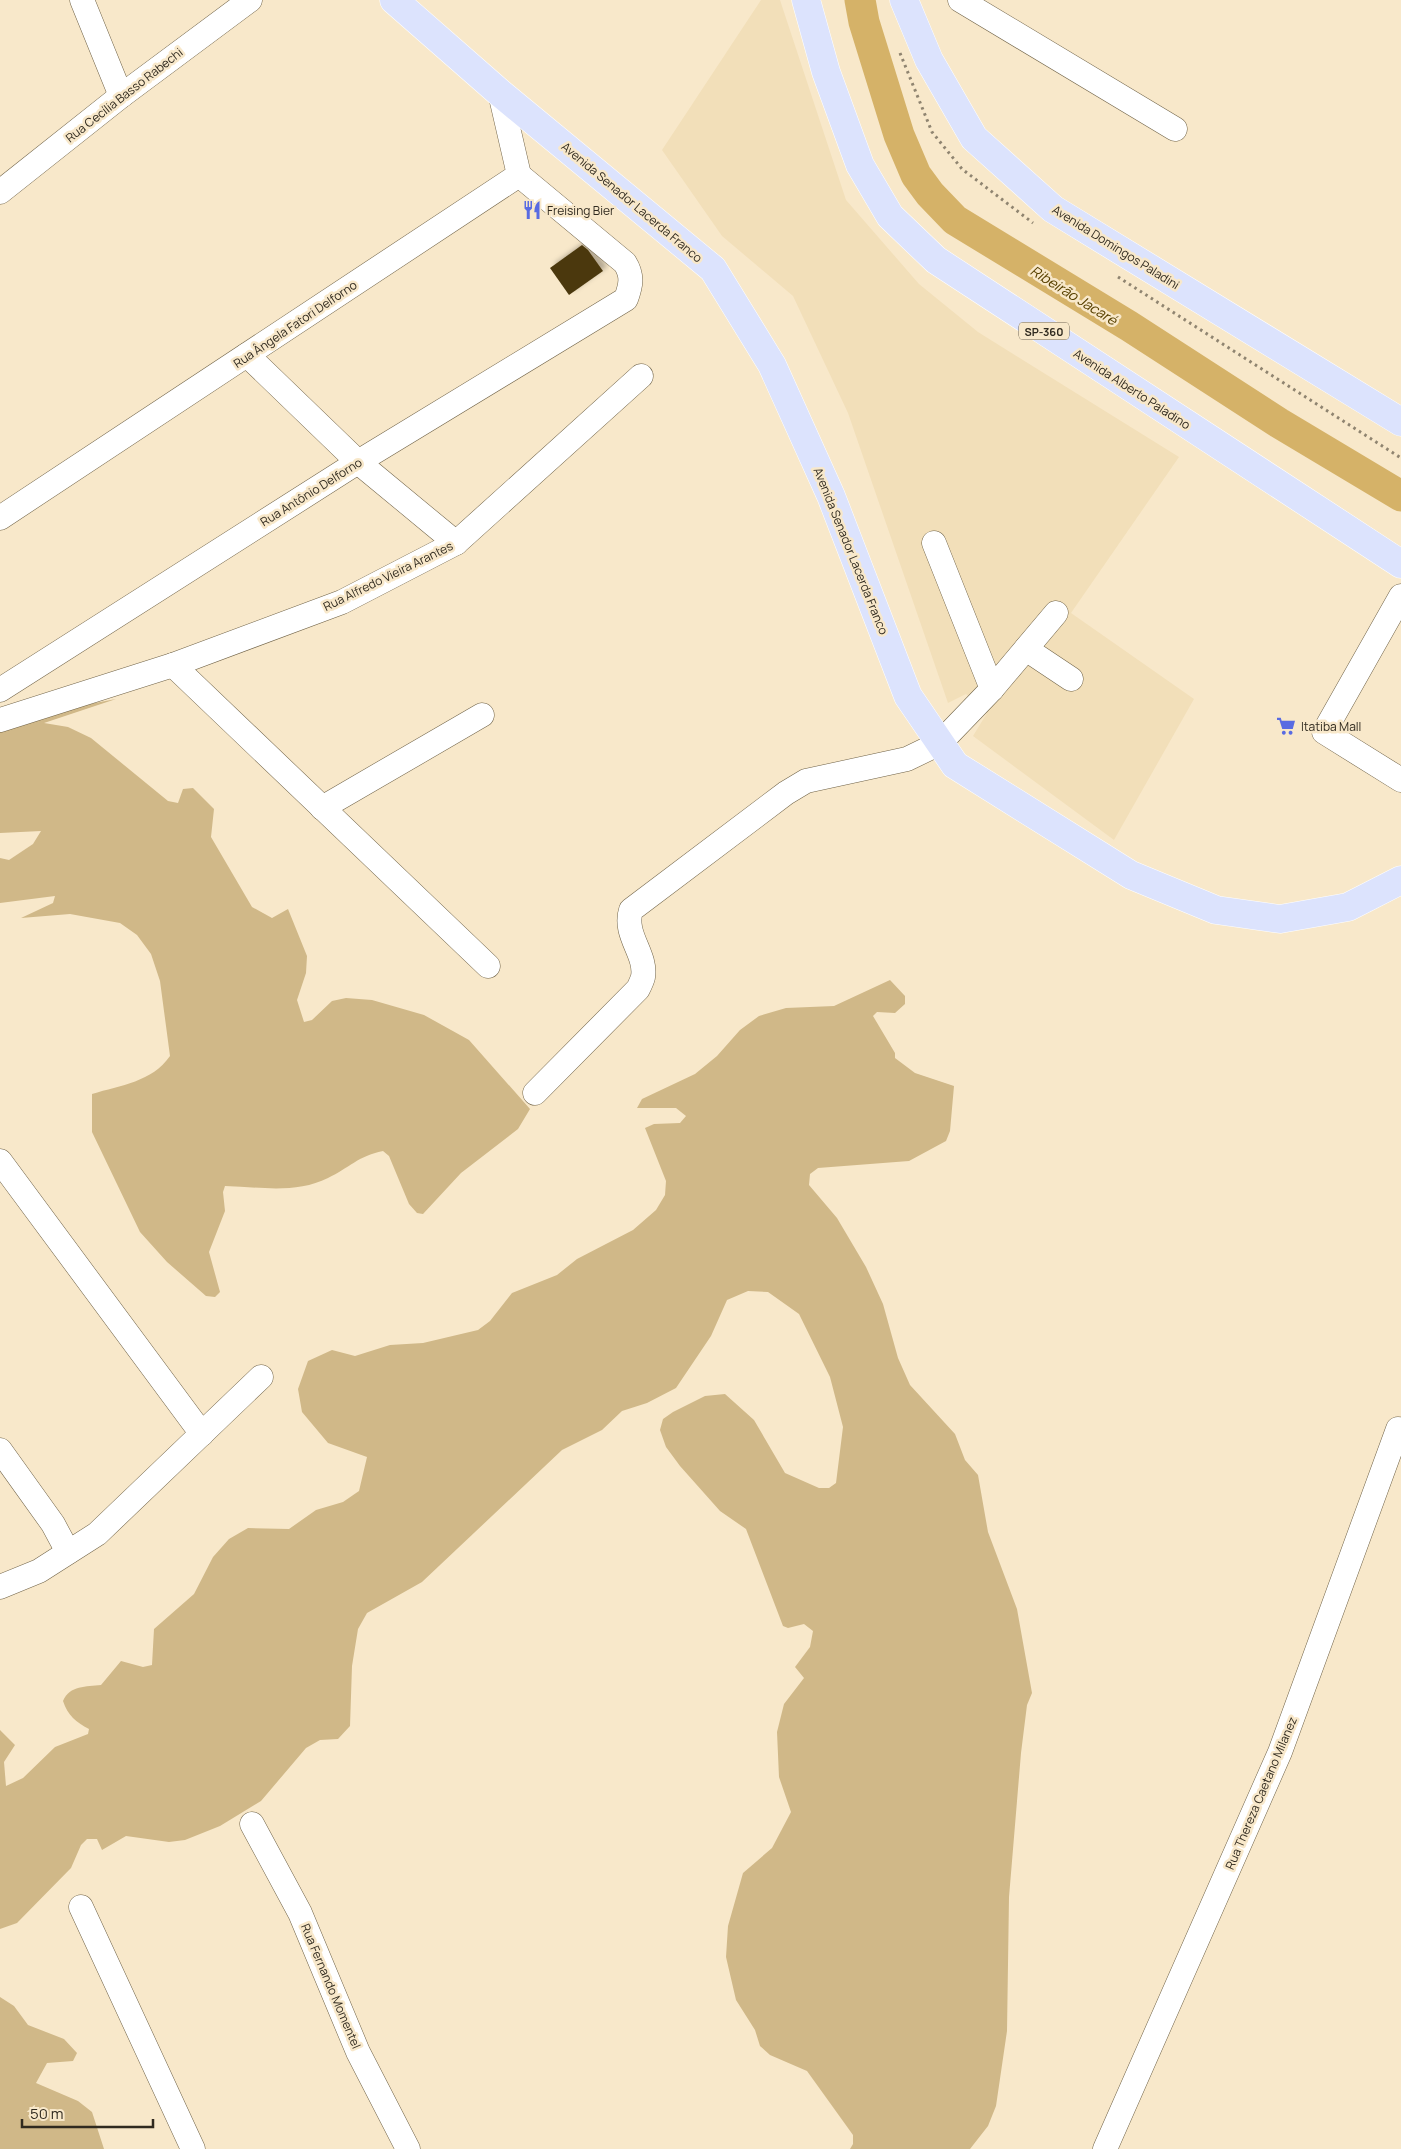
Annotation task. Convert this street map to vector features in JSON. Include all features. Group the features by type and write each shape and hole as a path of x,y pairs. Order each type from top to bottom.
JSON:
{"main road":[{"name":"Avenida Senador Lacerda Franco","path":"394,0 500,93 713,269 772,365 831,496 908,696 955,765 1131,875 1216,910 1280,919 1348,907 1401,880"},
{"name":"Avenida Alberto Paladino","path":"806,0 826,72 860,165 890,216 936,260 1401,564"},
{"name":"Avenida Domingos Paladini","path":"904,0 929,60 974,138 1052,209 1401,422"}],"street":[{"path":"82,0 121,96"},
{"name":"Rua Cecília Basso Rabechi","path":"0,192 121,96 250,0"},
{"path":"960,0 1175,129"},
{"path":"500,93 519,175"},
{"name":"Rua Antônio Delforno","path":"0,690 358,462 626,299 631,285 630,272 625,263 519,175"},
{"name":"Rua Ângela Fatori Delforno","path":"0,518 519,175"},
{"path":"247,355 358,462 456,543"},
{"name":"Rua Alfredo Vieira Arantes","path":"0,720 173,665 342,602 456,543 641,376"},
{"path":"934,543 992,689"},
{"path":"1401,596 1324,732 1401,780"},
{"path":"535,1093 638,989 643,977 642,964 630,933 628,920 631,910 786,793 806,781 908,759 940,743 992,689 1056,613"},
{"path":"1026,649 1071,679"},
{"path":"173,665 488,966"},
{"path":"322,808 482,715"},
{"path":"0,1161 202,1434"},
{"path":"0,1587 39,1571 97,1534 261,1377"},
{"name":"Rua Thereza Caetano Milanez","path":"1105,2149 1280,1752 1398,1429"},
{"path":"0,1450 53,1524 68,1552"},
{"name":"Rua Fernando Momentel","path":"252,1824 300,1913 358,2052 408,2149"},
{"path":"81,1907 193,2149"}],"shaded area":[{"path":"761,0 780,0 846,200 919,284 978,332 1179,457 1071,613 1194,699 1114,840 973,736 987,713 966,694 948,703 848,413 793,296 722,236 662,150"},
{"path":"116,699 44,723 68,727 91,738 168,801 178,803 183,789 193,788 214,809 211,837 252,907 272,918 288,909 307,956 306,973 297,1000 304,1022 312,1020 332,1001 346,998 372,1000 424,1015 469,1040 530,1109 518,1129 461,1173 423,1214 417,1213 409,1204 389,1156 383,1151 360,1159 328,1178 303,1186 278,1188 225,1186 223,1192 225,1211 209,1252 220,1292 215,1297 206,1296 167,1262 140,1232 92,1132 92,1094 125,1085 145,1077 163,1065 170,1056 160,981 151,954 137,935 120,923 70,914 21,918 53,903 55,896 0,903 0,858 9,860 33,844 41,831 0,833 0,721"},
{"path":"890,980 905,996 905,1004 895,1013 877,1012 873,1016 895,1053 895,1058 915,1073 954,1086 950,1131 946,1141 909,1161 818,1168 810,1174 809,1185 837,1218 866,1267 883,1304 898,1358 910,1385 955,1434 965,1460 978,1475 988,1532 1017,1609 1032,1693 1027,1705 1021,1753 1009,1897 1007,2031 996,2106 988,2126 970,2149 850,2149 853,2144 853,2135 807,2071 770,2055 760,2046 755,2030 736,2000 726,1957 728,1926 743,1873 772,1848 791,1812 779,1777 777,1732 784,1704 804,1678 795,1667 810,1647 813,1631 804,1624 788,1628 783,1626 746,1529 720,1511 680,1466 666,1447 660,1430 663,1419 673,1412 705,1396 725,1394 754,1420 785,1473 819,1488 829,1488 836,1483 843,1427 830,1377 799,1314 768,1292 748,1291 727,1300 711,1336 676,1388 647,1403 622,1411 602,1430 562,1450 422,1582 367,1613 358,1629 352,1666 350,1726 338,1739 320,1740 306,1748 261,1801 220,1826 185,1840 169,1842 126,1836 102,1850 97,1839 87,1839 81,1845 71,1868 17,1923 0,1929 0,1730 15,1745 4,1762 6,1786 23,1778 55,1747 88,1734 89,1729 80,1724 67,1711 63,1701 70,1692 74,1689 101,1685 121,1661 143,1667 152,1665 154,1629 194,1594 213,1557 229,1539 248,1528 289,1529 316,1510 343,1502 359,1491 367,1457 328,1443 302,1412 298,1389 308,1361 332,1350 355,1356 390,1345 423,1343 478,1330 490,1321 512,1293 557,1275 577,1259 633,1230 656,1210 665,1195 666,1181 645,1128 654,1124 680,1123 686,1116 676,1108 637,1108 642,1099 695,1074 717,1056 740,1030 759,1016 786,1008 834,1006"},
{"path":"0,1997 14,2006 28,2025 64,2039 77,2053 73,2061 47,2063 36,2083 78,2101 92,2112 104,2149 0,2149"}],"building":[{"path":"582,245 588,250 603,271 569,295 550,268"}],"waterway":[{"name":"Ribeirão Jacaré","path":"860,0 864,22 899,135 916,175 930,194 955,220 1129,326 1279,423 1401,496"}],"place":[{"name":"Freising Bier","path":"532,210"},
{"name":"Itatiba Mall","path":"1286,726"}]}
